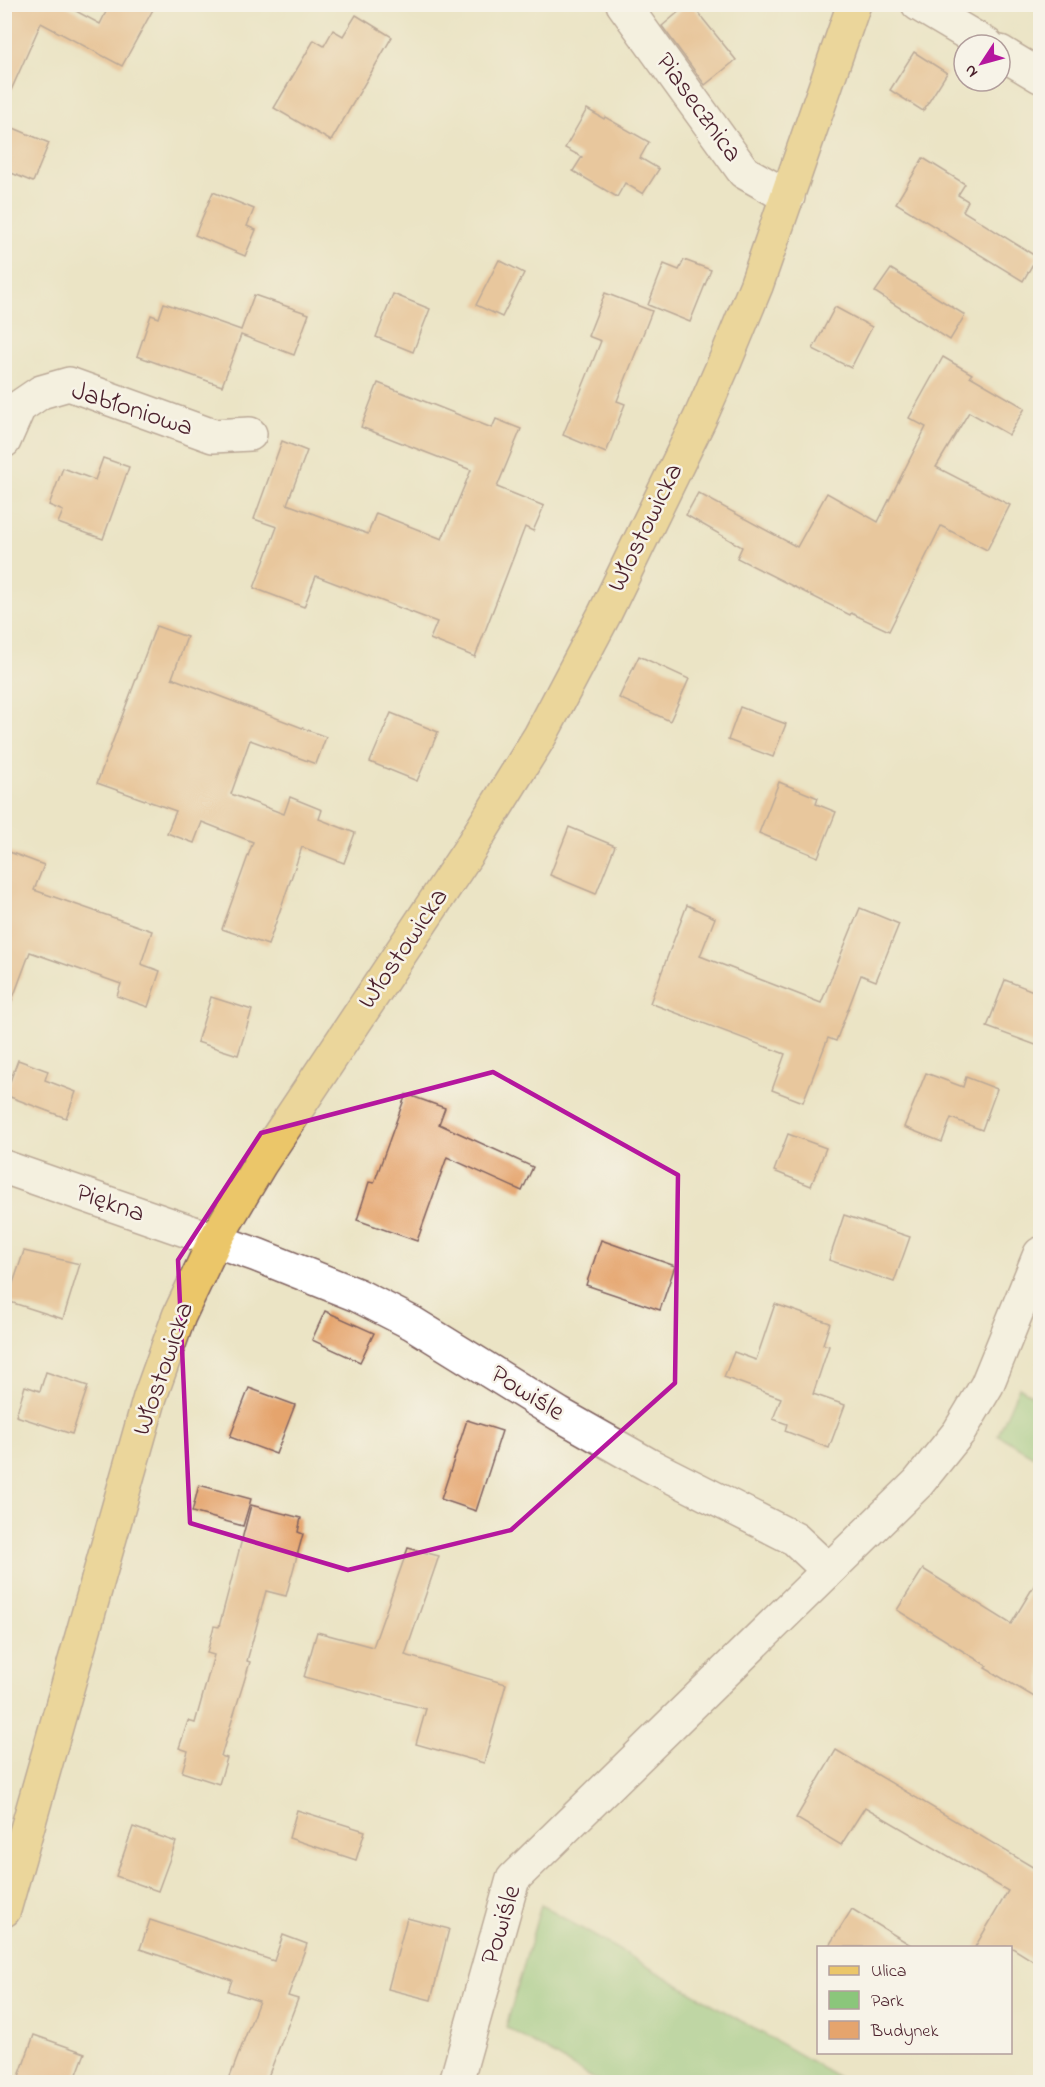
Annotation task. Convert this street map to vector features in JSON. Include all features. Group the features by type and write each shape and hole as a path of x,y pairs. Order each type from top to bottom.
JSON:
{"main road":[{"name":"Włostowicka","path":"4,1910 150,1397 179,1316 215,1240 260,1164 462,862 540,736 604,615 700,418 756,286 854,4"}],"street":[{"name":"Piasecznica","path":"623,4 744,172 788,197"},
{"path":"918,4 967,33"},
{"path":"1012,59 1041,76"},
{"name":"Jabłoniowa","path":"4,441 19,407 41,392 69,384 213,436 250,434"},
{"name":"Piękna","path":"4,1167 215,1240"},
{"name":"Powiśle","path":"215,1240 357,1295 412,1323 559,1414 649,1465 795,1539 827,1569"},
{"name":"Powiśle","path":"456,2082 513,1879 827,1569 918,1483 959,1432 987,1385 1041,1254"}],"highlighted area":[{"path":"493,1072 678,1175 675,1383 511,1530 348,1570 190,1523 178,1260 261,1133"}],"green space":[{"path":"1019,1387 1040,1400 1040,1460 998,1435"},
{"path":"541,1905 847,2082 599,2082 506,2027"}],"building":[{"path":"4,4 63,4 100,24 110,4 156,4 122,66 41,23 4,106"},
{"path":"688,4 691,4 736,60 705,85 662,26"},
{"path":"356,15 392,37 331,141 274,108 314,40 324,46 333,30 343,36"},
{"path":"914,52 947,73 923,111 890,90"},
{"path":"587,109 649,142 640,158 659,169 643,194 625,183 617,197 573,171 582,157 565,148"},
{"path":"4,124 49,143 33,182 4,170"},
{"path":"923,158 965,184 958,195 968,201 963,211 1037,257 1023,281 896,203"},
{"path":"213,192 254,209 247,226 256,230 245,256 195,235"},
{"path":"499,260 524,273 502,317 476,305"},
{"path":"684,260 711,270 690,322 648,305 664,264 679,270"},
{"path":"891,269 965,315 950,340 875,292"},
{"path":"605,293 652,311 617,401 625,404 606,453 563,435 601,341 588,336"},
{"path":"393,294 430,309 413,352 376,337"},
{"path":"254,295 309,314 294,355 241,335 222,386 137,356 151,315 159,318 164,303 241,330"},
{"path":"835,307 872,327 851,368 813,349"},
{"path":"943,357 972,374 970,376 1025,408 1009,435 969,412 936,467 1010,505 987,550 941,526 889,631 851,613 850,615 737,558 742,547 686,515 698,493 797,547 827,493 878,522 926,427 909,418"},
{"path":"378,383 492,428 496,419 521,429 497,487 544,506 533,531 525,527 475,657 430,639 437,622 316,576 304,607 254,588 277,527 254,519 282,441 307,451 287,504 368,534 376,513 442,539 471,470 361,427"},
{"path":"103,458 129,467 103,539 58,523 63,511 49,505 63,468 95,480"},
{"path":"156,626 187,637 172,678 326,737 316,764 250,740 231,794 284,814 290,797 322,810 319,819 355,833 344,863 302,847 268,945 222,929 253,842 202,822 194,843 167,833 176,811 97,783"},
{"path":"639,656 689,679 670,721 619,698"},
{"path":"740,707 786,724 773,757 728,740"},
{"path":"391,713 438,732 417,781 370,762"},
{"path":"779,782 818,798 816,804 836,812 818,857 759,833"},
{"path":"569,827 615,846 596,894 550,875"},
{"path":"4,850 44,865 34,890 152,931 141,964 160,971 148,1007 117,996 121,984 30,952 7,1014 4,1013"},
{"path":"687,905 715,918 700,956 821,1003 860,908 899,924 876,981 861,975 836,1041 828,1038 803,1102 772,1090 785,1054 650,1003"},
{"path":"1005,980 1041,994 1041,1047 987,1027"},
{"path":"211,997 252,1010 238,1055 197,1042"},
{"path":"18,1060 48,1071 45,1080 76,1092 66,1118 5,1095"},
{"path":"926,1073 963,1087 966,1077 997,1089 982,1130 951,1118 942,1142 904,1127"},
{"path":"406,1094 445,1108 439,1124 533,1167 522,1191 447,1157 417,1241 357,1220 369,1182 374,1183"},
{"path":"788,1134 826,1148 811,1186 774,1171"},
{"path":"844,1215 910,1237 894,1282 829,1260"},
{"path":"601,1240 675,1266 660,1310 586,1285"},
{"path":"24,1251 80,1264 63,1319 7,1301"},
{"path":"775,1304 830,1323 823,1344 829,1346 813,1394 845,1405 829,1448 785,1431 787,1424 773,1419 781,1398 724,1377 734,1352 756,1360"},
{"path":"325,1311 374,1333 360,1362 312,1340"},
{"path":"46,1372 88,1386 72,1434 16,1416 25,1386 40,1391"},
{"path":"249,1388 295,1405 276,1454 230,1437"},
{"path":"467,1420 502,1431 476,1511 441,1499"},
{"path":"199,1485 251,1499 243,1526 192,1512"},
{"path":"251,1505 301,1518 298,1532 303,1534 286,1596 266,1591 247,1661 250,1662 221,1756 227,1758 219,1784 182,1772 188,1751 179,1748 188,1721 195,1723 214,1655 207,1653 214,1626 219,1627"},
{"path":"408,1548 439,1556 405,1655 506,1684 484,1763 416,1744 426,1709 304,1677 317,1632 373,1647"},
{"path":"923,1569 1011,1624 1041,1574 1041,1701 985,1668 987,1666 897,1610"},
{"path":"836,1750 1041,1872 1041,1966 1012,1946 976,1946 1008,1891 865,1807 841,1845 796,1818"},
{"path":"297,1810 365,1831 356,1860 289,1838"},
{"path":"133,1827 176,1842 158,1891 116,1876"},
{"path":"852,1909 912,1946 829,1946"},
{"path":"407,1918 449,1929 431,2000 388,1989"},
{"path":"150,1920 274,1961 283,1935 307,1944 288,1996 298,1999 266,2082 228,2082 259,2001 228,1991 232,1980 140,1949"},
{"path":"34,2035 85,2053 74,2082 17,2082"}]}
